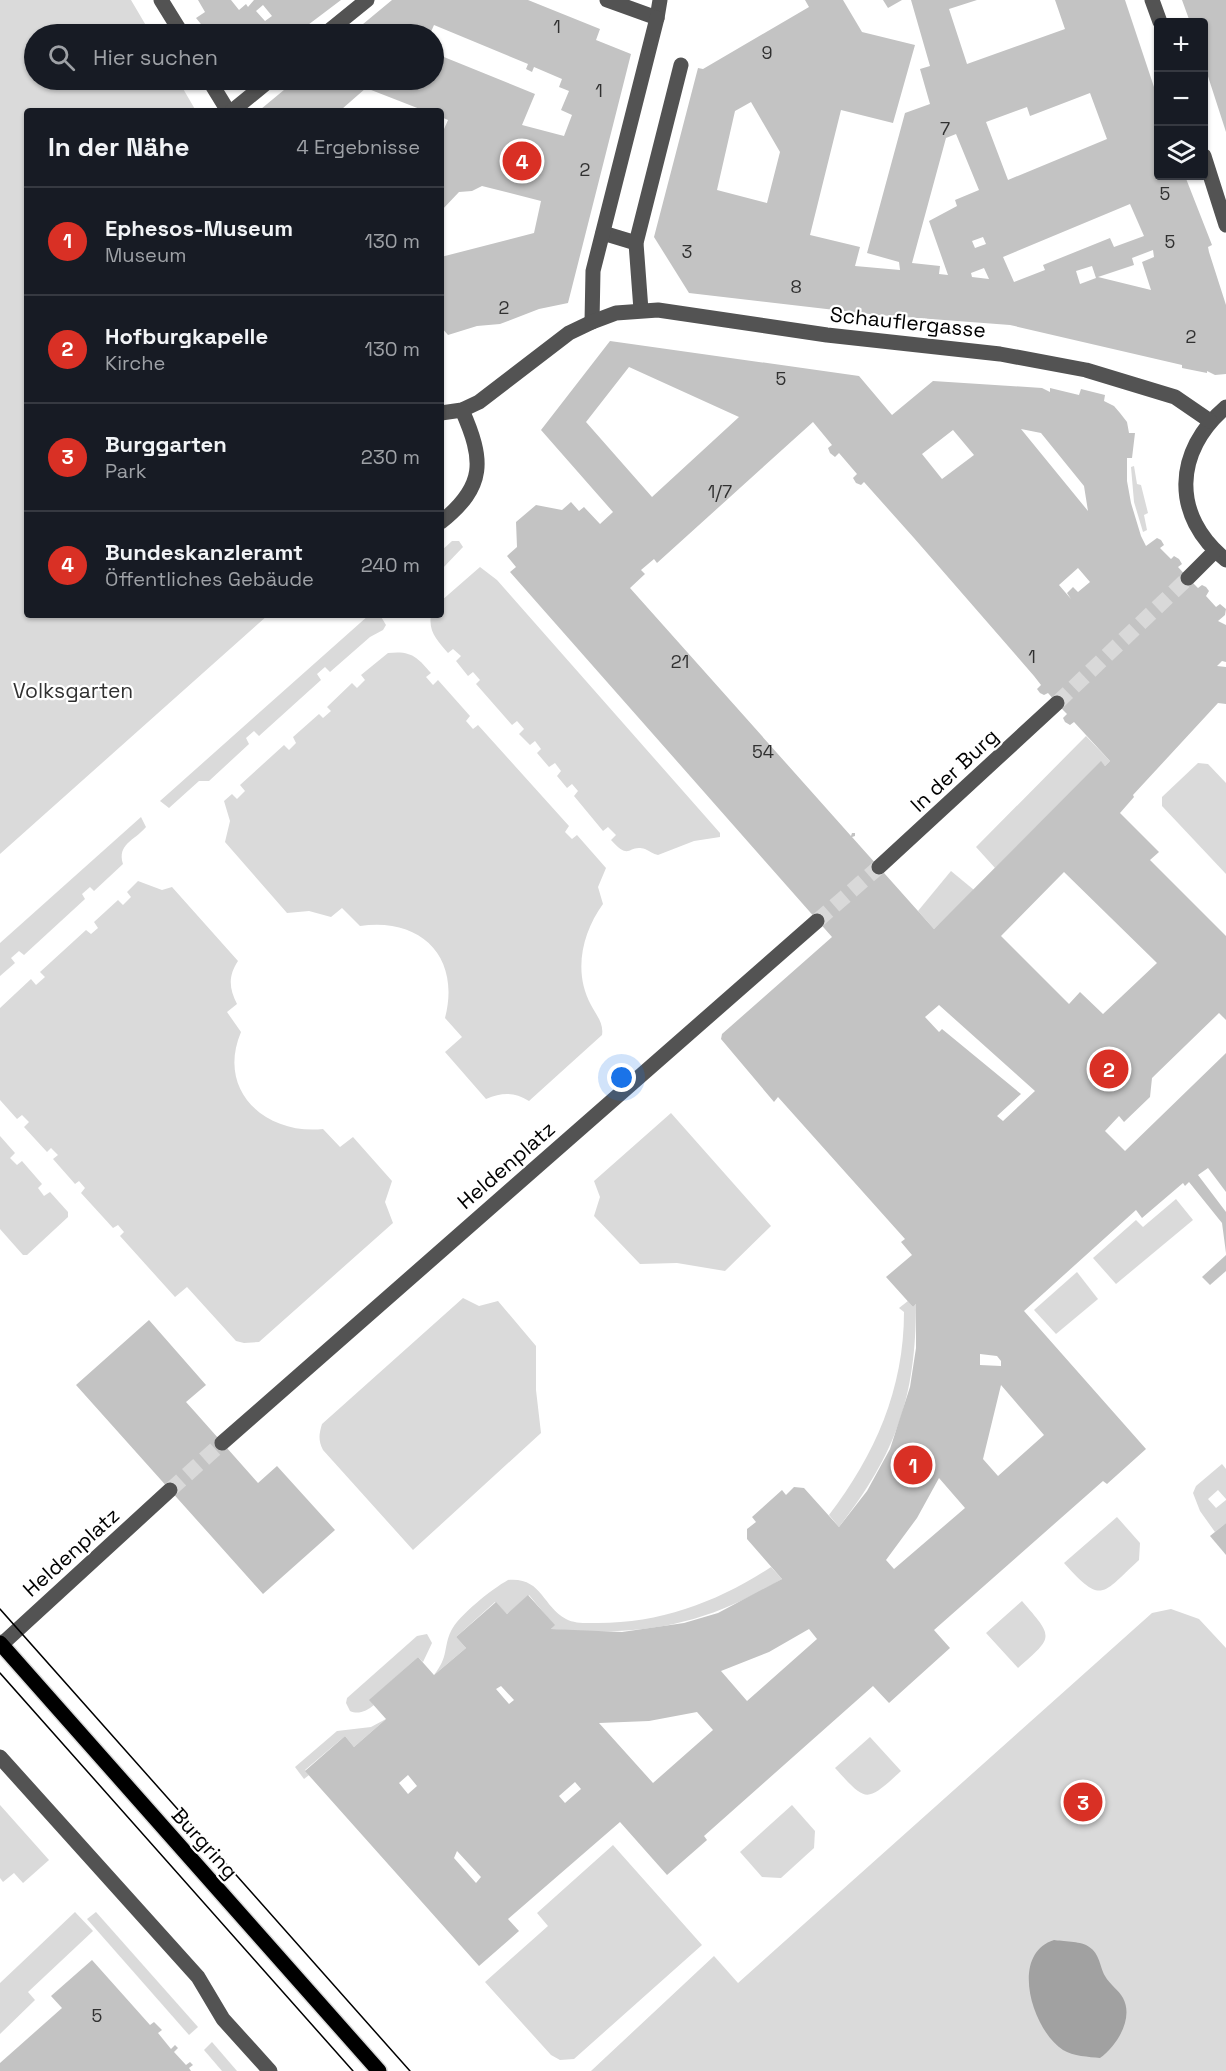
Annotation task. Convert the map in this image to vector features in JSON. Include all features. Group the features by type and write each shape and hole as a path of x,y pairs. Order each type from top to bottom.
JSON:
{"main road":[{"name":"Burgring","path":"1,1644 379,2071"}],"street":[{"path":"161,0 176,24"},
{"path":"337,24 367,0"},
{"path":"607,0 657,18"},
{"path":"592,322 593,271 648,58 660,0"},
{"path":"1152,0 1159,18"},
{"path":"641,310 636,243 681,65"},
{"path":"216,90 228,108"},
{"path":"234,108 257,90"},
{"path":"1208,171 1226,225"},
{"path":"603,233 636,243"},
{"name":"Schauflergasse","path":"462,410 479,402 568,333 616,313 658,310 827,335 1000,354 1086,370 1175,397 1210,421"},
{"path":"1188,578 1220,555 1200,532 1190,511 1185,489 1187,465 1193,447 1210,421 1226,407"},
{"path":"444,413 462,410 474,437 478,470 472,489 461,506 444,520"},
{"name":"In der Burg","path":"879,867 1057,703"},
{"name":"Heldenplatz","path":"222,1443 817,921"},
{"name":"Heldenplatz","path":"1,1644 170,1490"},
{"path":"0,1757 198,1977 223,2019 270,2071"}],"green space":[{"name":"Volksgarten","path":"0,0 131,0 145,24 24,24 24,90 184,90 194,108 24,108 24,618 265,618 0,854"},
{"path":"1134,466 1137,484 1141,485 1148,513 1144,515 1147,530 1143,532 1134,502 1131,467"},
{"path":"452,541 459,541 463,547 444,567 444,548"},
{"path":"480,567 497,580 720,833 720,837 694,841 658,855 645,849 626,851 617,846 611,840 616,835 608,827 603,831 574,796 578,791 572,784 567,788 557,776 561,771 555,763 549,767 537,753 541,749 535,741 530,745 519,734 524,729 517,721 512,725 476,684 480,680 473,672 468,676 456,661 461,656 453,649 448,653 437,640 432,631 430,618 444,618 444,598"},
{"path":"366,618 382,618 386,625 383,630 370,637 330,672 325,667 317,674 321,680 259,736 254,731 246,738 249,744 209,781 199,781 169,808 160,801"},
{"path":"388,653 409,654 422,663 431,673 426,677 433,685 438,680 470,716 466,721 473,729 478,725 569,826 565,832 572,839 577,835 606,868 598,887 603,904 585,940 581,966 585,992 601,1023 602,1035 529,1101 508,1094 486,1099 445,1052 462,1037 445,1018 448,996 447,977 441,960 431,946 418,935 401,928 382,925 360,926 342,908 331,917 309,911 287,913 225,842 230,821 224,801 232,794 237,799 245,791 240,785 284,745 289,750 296,743 293,737 319,714 323,718 331,711 327,707 352,683 357,688 365,680 361,675"},
{"path":"1086,736 1110,761 1105,766 1101,762 995,868 976,847"},
{"path":"1198,763 1208,764 1226,783 1226,874 1162,806 1162,797"},
{"path":"141,817 146,827 124,847 123,864 94,891 90,887 82,894 85,899 24,955 19,951 11,958 15,963 0,976 0,943"},
{"path":"951,871 974,890 934,929 918,911"},
{"path":"138,881 162,890 172,887 238,961 232,972 231,982 232,993 237,1004 227,1012 241,1032 235,1053 235,1073 241,1090 251,1105 265,1117 283,1125 302,1129 323,1129 340,1147 353,1137 392,1181 385,1202 393,1223 259,1342 236,1341 187,1287 175,1297 120,1236 124,1232 118,1225 113,1228 81,1193 85,1188 79,1181 75,1184 53,1159 58,1155 51,1148 47,1152 24,1127 29,1122 22,1115 17,1119 0,1100 0,1008 31,979 36,985 45,977 40,972 86,930 91,934 98,928 94,922 118,900 123,905 131,897 127,892"},
{"path":"671,1113 771,1226 725,1271 677,1263 640,1264 594,1216 600,1197 594,1181"},
{"path":"0,1136 15,1153 10,1158 17,1165 22,1161 42,1184 38,1188 44,1196 50,1192 68,1212 68,1217 27,1255 23,1255 0,1229"},
{"path":"1176,1199 1193,1220 1116,1284 1093,1258 1136,1220 1143,1227"},
{"path":"1077,1272 1098,1299 1056,1334 1034,1310"},
{"path":"463,1298 479,1306 498,1301 536,1346 536,1390 541,1433 413,1550 323,1450 320,1431 322,1424"},
{"path":"908,1301 913,1307 916,1304 915,1337 907,1396 899,1423 875,1474 839,1527 829,1515 860,1469 884,1420 899,1368 903,1340 904,1312 899,1308"},
{"path":"1222,1464 1226,1469 1226,1499 1218,1490 1208,1499 1216,1508 1226,1500 1226,1523 1215,1532 1200,1511 1193,1493 1196,1486"},
{"path":"1117,1517 1140,1543 1139,1560 1109,1587 1094,1590 1064,1563"},
{"path":"771,1567 782,1579 753,1595 698,1618 643,1629 584,1631 551,1629 554,1625 529,1595 507,1614 495,1602 456,1637 466,1648 434,1675 442,1662 455,1625 476,1603 508,1580 528,1583 558,1613 570,1621 622,1622 689,1608 731,1590"},
{"path":"1022,1601 1040,1623 1046,1636 1038,1649 1018,1668 986,1633"},
{"path":"1171,1609 1199,1619 1226,1648 1226,2071 591,2071 714,1956 738,1983 1152,1613"},
{"path":"427,1634 432,1643 423,1662 418,1657 370,1700 374,1705 365,1711 350,1711 346,1703 347,1698 417,1636"},
{"path":"386,1719 354,1747 345,1736 305,1770 309,1775 304,1779 295,1767 337,1731 371,1727"},
{"path":"870,1737 901,1771 880,1789 867,1795 854,1788 835,1768"},
{"path":"0,1805 49,1860 23,1883 14,1873 3,1882 0,1878"},
{"path":"792,1805 815,1831 814,1848 781,1878 762,1877 740,1852"},
{"path":"613,1845 702,1945 574,2059 560,2060 551,2055 485,1982 548,1926 537,1913"},
{"path":"75,1912 93,1931 28,1992 35,2000 0,2034 0,1983"},
{"path":"96,1912 198,2027 189,2035 87,1919"},
{"path":"212,2042 237,2071 222,2071 204,2050"}],"shaded area":[{"path":"1054,1940 1080,1943 1091,1948 1097,1955 1107,1979 1123,1998 1126,2014 1122,2031 1118,2039 1100,2058 1076,2055 1063,2050 1042,2026 1035,2010 1030,1993 1029,1976 1032,1960 1040,1948"}],"building":[{"path":"198,0 231,0 239,10 246,4 248,7 254,0 341,0 309,24 201,24 196,18 205,12","holes":["263,5 272,16 265,21 256,11"]},
{"path":"392,0 528,0 600,29 596,40 631,54 568,303 539,309 500,324 477,326 448,335 444,330 444,256 534,233 541,201 482,186 472,191 459,192 444,208 444,129 448,120 444,118 444,108 417,108 371,90 444,90 444,57 535,94 522,125 564,136 572,115 561,110 569,91 559,87 562,79 534,67 532,72 526,69 528,64 444,29 444,24 363,24"},
{"path":"805,0 843,0 862,32 915,45 893,123 841,110 810,235 860,247 855,266 900,270 899,262 867,253 905,113 930,104 920,69 930,66 911,0 977,0 949,9 967,64 1065,29 1055,0 1125,0 1154,87 1154,180 1187,180 1212,245 1208,247 1209,252 1226,305 1226,374 1215,375 1207,371 1207,373 1182,368 1182,365 1010,325 878,315 689,293 654,237 698,68 703,69 809,7","holes":["1090,93 1107,139 1008,180 986,122 1027,107 1030,116","751,102 780,152 767,203 717,190 735,111","956,134 979,190 955,200 957,206 929,221 948,275 939,274 940,266 912,263 946,138","1130,204 1144,236 1114,247 1110,238 1043,265 1045,270 1014,282 1003,257","983,237 986,244 975,248 972,241","1153,250 1154,257 1142,262 1151,290 1098,277 1134,265 1132,258","1092,266 1096,278 1080,284 1076,271","984,268 989,279 972,277 971,273"]},
{"path":"883,0 902,0 888,8"},
{"path":"1182,0 1226,0 1226,132 1208,76 1208,18 1189,18"},
{"path":"284,90 364,90 343,108 262,108"},
{"path":"610,341 859,376 892,415 933,381 1042,388 1050,392 1050,388 1079,395 1081,389 1105,395 1104,401 1114,406 1120,413 1127,422 1129,433 1135,433 1132,458 1127,458 1127,481 1131,503 1146,546 1157,538 1161,540 1164,545 1160,548 1171,559 1174,556 1179,559 1182,564 1178,567 1188,578 1198,588 1202,585 1206,587 1209,591 1206,596 1216,607 1220,604 1226,609 1225,615 1218,621 1226,625 1226,662 1222,661 1217,666 1226,667 1226,704 1218,703 1133,795 1134,797 1120,813 1159,852 1150,860 1226,936 1226,1020 1219,1013 1152,1078 1150,1097 1124,1122 1119,1116 1105,1131 1125,1151 1226,1053 1226,1192 1208,1168 1198,1175 1226,1212 1226,1253 1222,1223 1189,1182 1185,1186 1183,1183 1142,1218 1136,1210 1024,1311 1146,1449 1107,1484 1103,1481 934,1630 950,1648 889,1703 873,1686 704,1836 707,1840 667,1875 620,1822 508,1919 519,1931 479,1966 305,1771 345,1736 354,1747 386,1719 369,1700 418,1657 434,1675 466,1648 456,1637 496,1602 507,1614 528,1595 555,1625 551,1629 622,1632 684,1623 718,1613 782,1579 747,1539 747,1529 756,1522 752,1517 782,1490 786,1495 794,1487 804,1488 839,1527 867,1491 890,1449 910,1387 916,1348 916,1304 913,1307 886,1277 912,1255 901,1242 905,1239 778,1097 774,1102 721,1039 722,1034 832,937 510,572 516,567 507,556 517,547 516,522 536,505 562,510 571,502 579,511 584,507 600,524 613,512 541,430","holes":["629,367 739,417 652,497 586,422","813,422 832,445 828,448 830,453 835,457 839,453 857,474 853,478 856,483 861,485 864,482 914,538 1034,676 1041,685 1037,689 1040,693 1044,695 1048,693 1067,714 1063,718 1065,722 1070,725 1074,722 1110,761 1105,766 1101,761 934,929 852,837 855,833 851,836 630,588 645,574 641,570 654,559 657,563","1021,429 1041,433 1084,486 1088,511","953,430 974,455 942,479 922,454","1078,568 1090,582 1078,592 1073,587 1067,593 1071,599 1059,585","1064,872 1157,963 1103,1014 1080,992 1069,1004 1001,936","939,1005 1035,1091 1003,1121 997,1116 1021,1094 942,1029 939,1032 925,1017","980,1354 997,1356 1001,1361 1001,1366 980,1365","1001,1385 1044,1435 998,1476 983,1459","939,1478 965,1508 894,1569 886,1560 917,1518","809,1629 817,1639 747,1701 721,1671 769,1652","501,1686 514,1700 509,1704 496,1689","697,1712 713,1730 653,1783 599,1723 649,1721","408,1775 417,1786 408,1794 399,1783","575,1782 581,1789 565,1803 559,1796","457,1851 481,1877 476,1883 454,1858"]},
{"path":"1226,1255 1226,1271 1210,1285 1202,1277"},
{"path":"149,1320 206,1385 186,1402 258,1483 277,1466 335,1530 263,1594 76,1385"},
{"path":"1226,1523 1226,1555 1210,1536"},
{"path":"92,1960 150,2025 154,2022 162,2030 158,2033 171,2049 175,2045 178,2048 174,2052 186,2065 190,2062 193,2065 189,2068 191,2071 0,2071 0,2063 62,2008 51,1996"}],"tunnel":[{"path":"1057,703 1188,578"},
{"path":"817,921 879,867"},
{"path":"170,1490 222,1443"}],"tram line":[{"path":"0,1609 410,2071"},
{"path":"0,1673 353,2071"}],"place":[{"name":"Bundeskanzleramt","path":"522,161"},
{"name":"Hofburgkapelle","path":"1109,1069"},
{"name":"Ephesos-Museum","path":"913,1465"},
{"name":"Burggarten","path":"1083,1802"}]}
